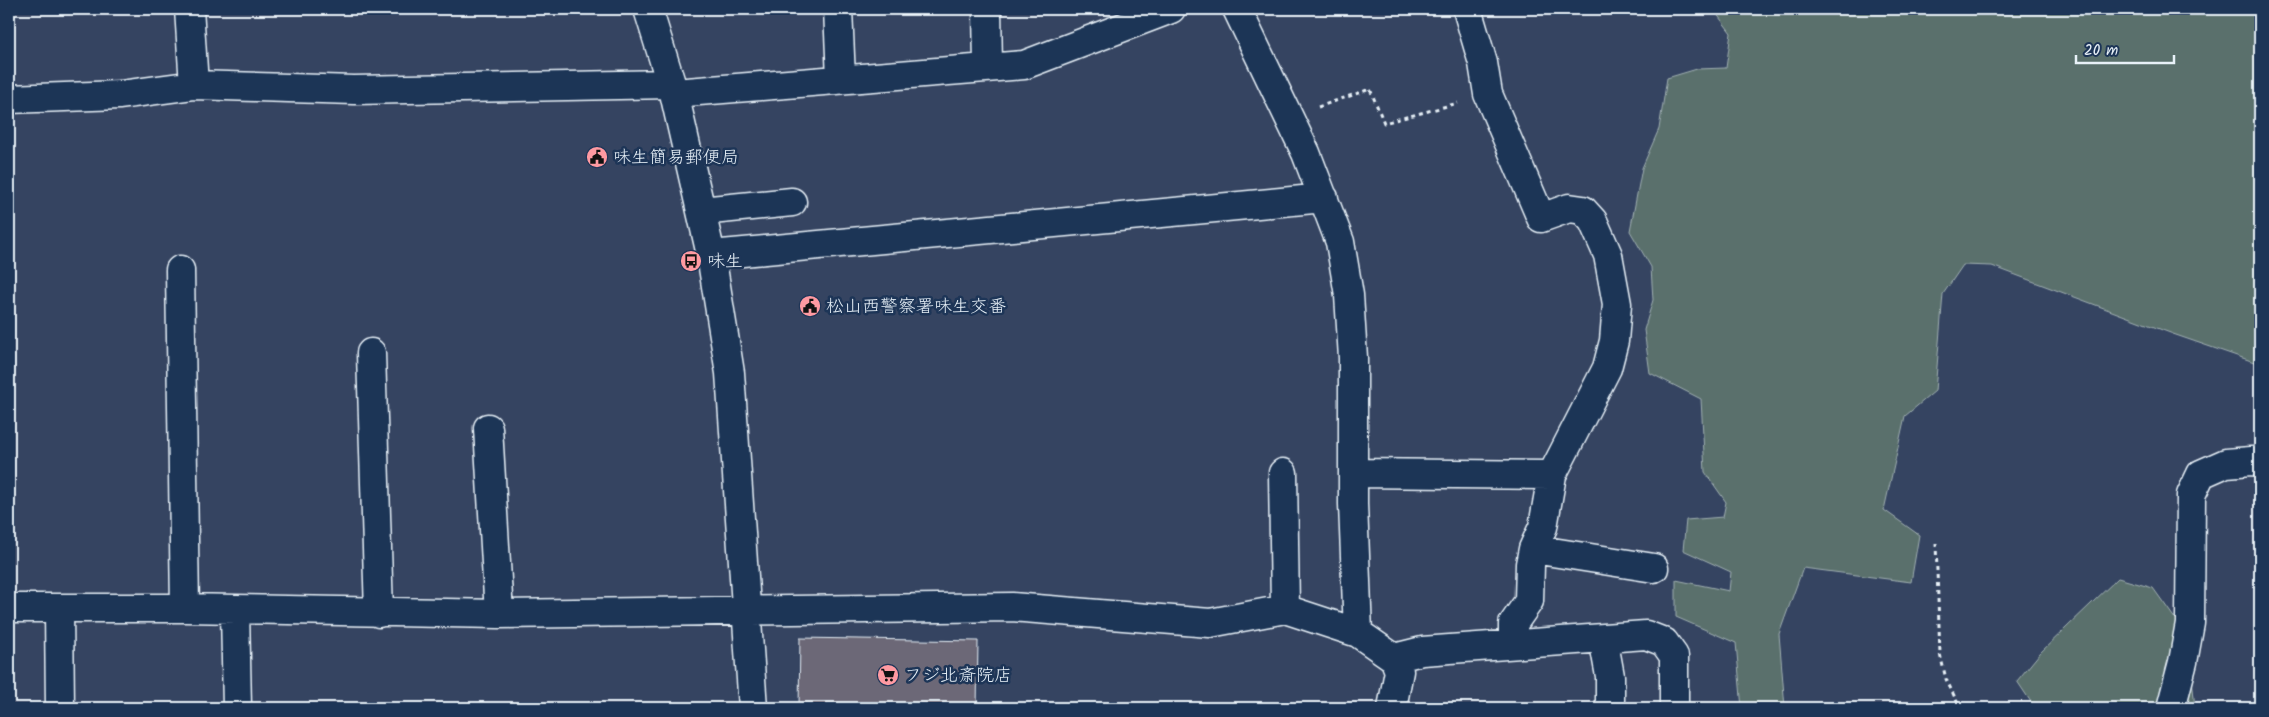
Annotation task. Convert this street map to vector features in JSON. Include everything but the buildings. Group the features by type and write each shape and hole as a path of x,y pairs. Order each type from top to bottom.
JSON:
{"street":[{"path":"189,9 194,85"},
{"path":"648,9 672,88 711,255 730,373 748,612 753,708"},
{"path":"838,9 841,79"},
{"path":"987,9 988,68"},
{"path":"9,98 120,95 194,85 354,90 672,88 841,79 988,68 1024,65 1171,9"},
{"path":"1237,9 1289,117 1324,198 1340,242 1349,295 1353,358 1352,473 1358,632"},
{"path":"1467,9 1483,63 1488,94 1541,218 1569,208 1583,210 1593,221 1608,255 1617,304 1614,341 1607,368 1552,475 1543,527 1533,549 1530,564 1529,601 1514,624 1514,643"},
{"path":"711,255 1324,198"},
{"path":"701,211 792,202"},
{"path":"180,270 185,608"},
{"path":"371,353 379,612"},
{"path":"488,428 499,614"},
{"path":"2171,708 2183,662 2190,623 2190,495 2201,474 2226,463 2260,462"},
{"path":"1283,473 1285,609"},
{"path":"1352,473 1552,475"},
{"path":"1533,549 1654,568"},
{"path":"9,608 185,608 499,614 1012,607 1210,623 1285,609 1358,632 1394,658 1399,671 1392,708"},
{"path":"59,609 60,708"},
{"path":"235,610 236,708"},
{"path":"1394,658 1422,651 1514,643 1578,642 1646,635 1664,642 1674,656 1674,708"},
{"path":"1603,638 1610,676 1610,708"}],"path":[{"path":"1289,117 1370,89 1384,123 1488,94"},
{"path":"1936,543 1940,654 1946,679 1960,708"}],"green space":[{"path":"1713,9 2260,9 2260,364 2173,334 1992,266 1963,265 1943,294 1935,391 1905,416 1884,510 1919,535 1911,582 1803,568 1779,634 1785,708 1742,708 1736,643 1676,617 1676,580 1729,591 1731,572 1683,550 1686,520 1723,517 1726,502 1705,472 1701,399 1650,373 1644,330 1653,300 1651,267 1630,231 1642,168 1659,129 1667,78 1697,69 1726,68 1731,33"},
{"path":"2118,578 2153,588 2188,637 2195,708 2035,708 2017,681 2040,653"}],"place":[{"name":"味生簡易郵便局","path":"597,157"},
{"name":"味生","path":"691,261"},
{"name":"松山西警察署味生交番","path":"810,306"},
{"name":"フジ北斎院店","path":"888,675"}]}
